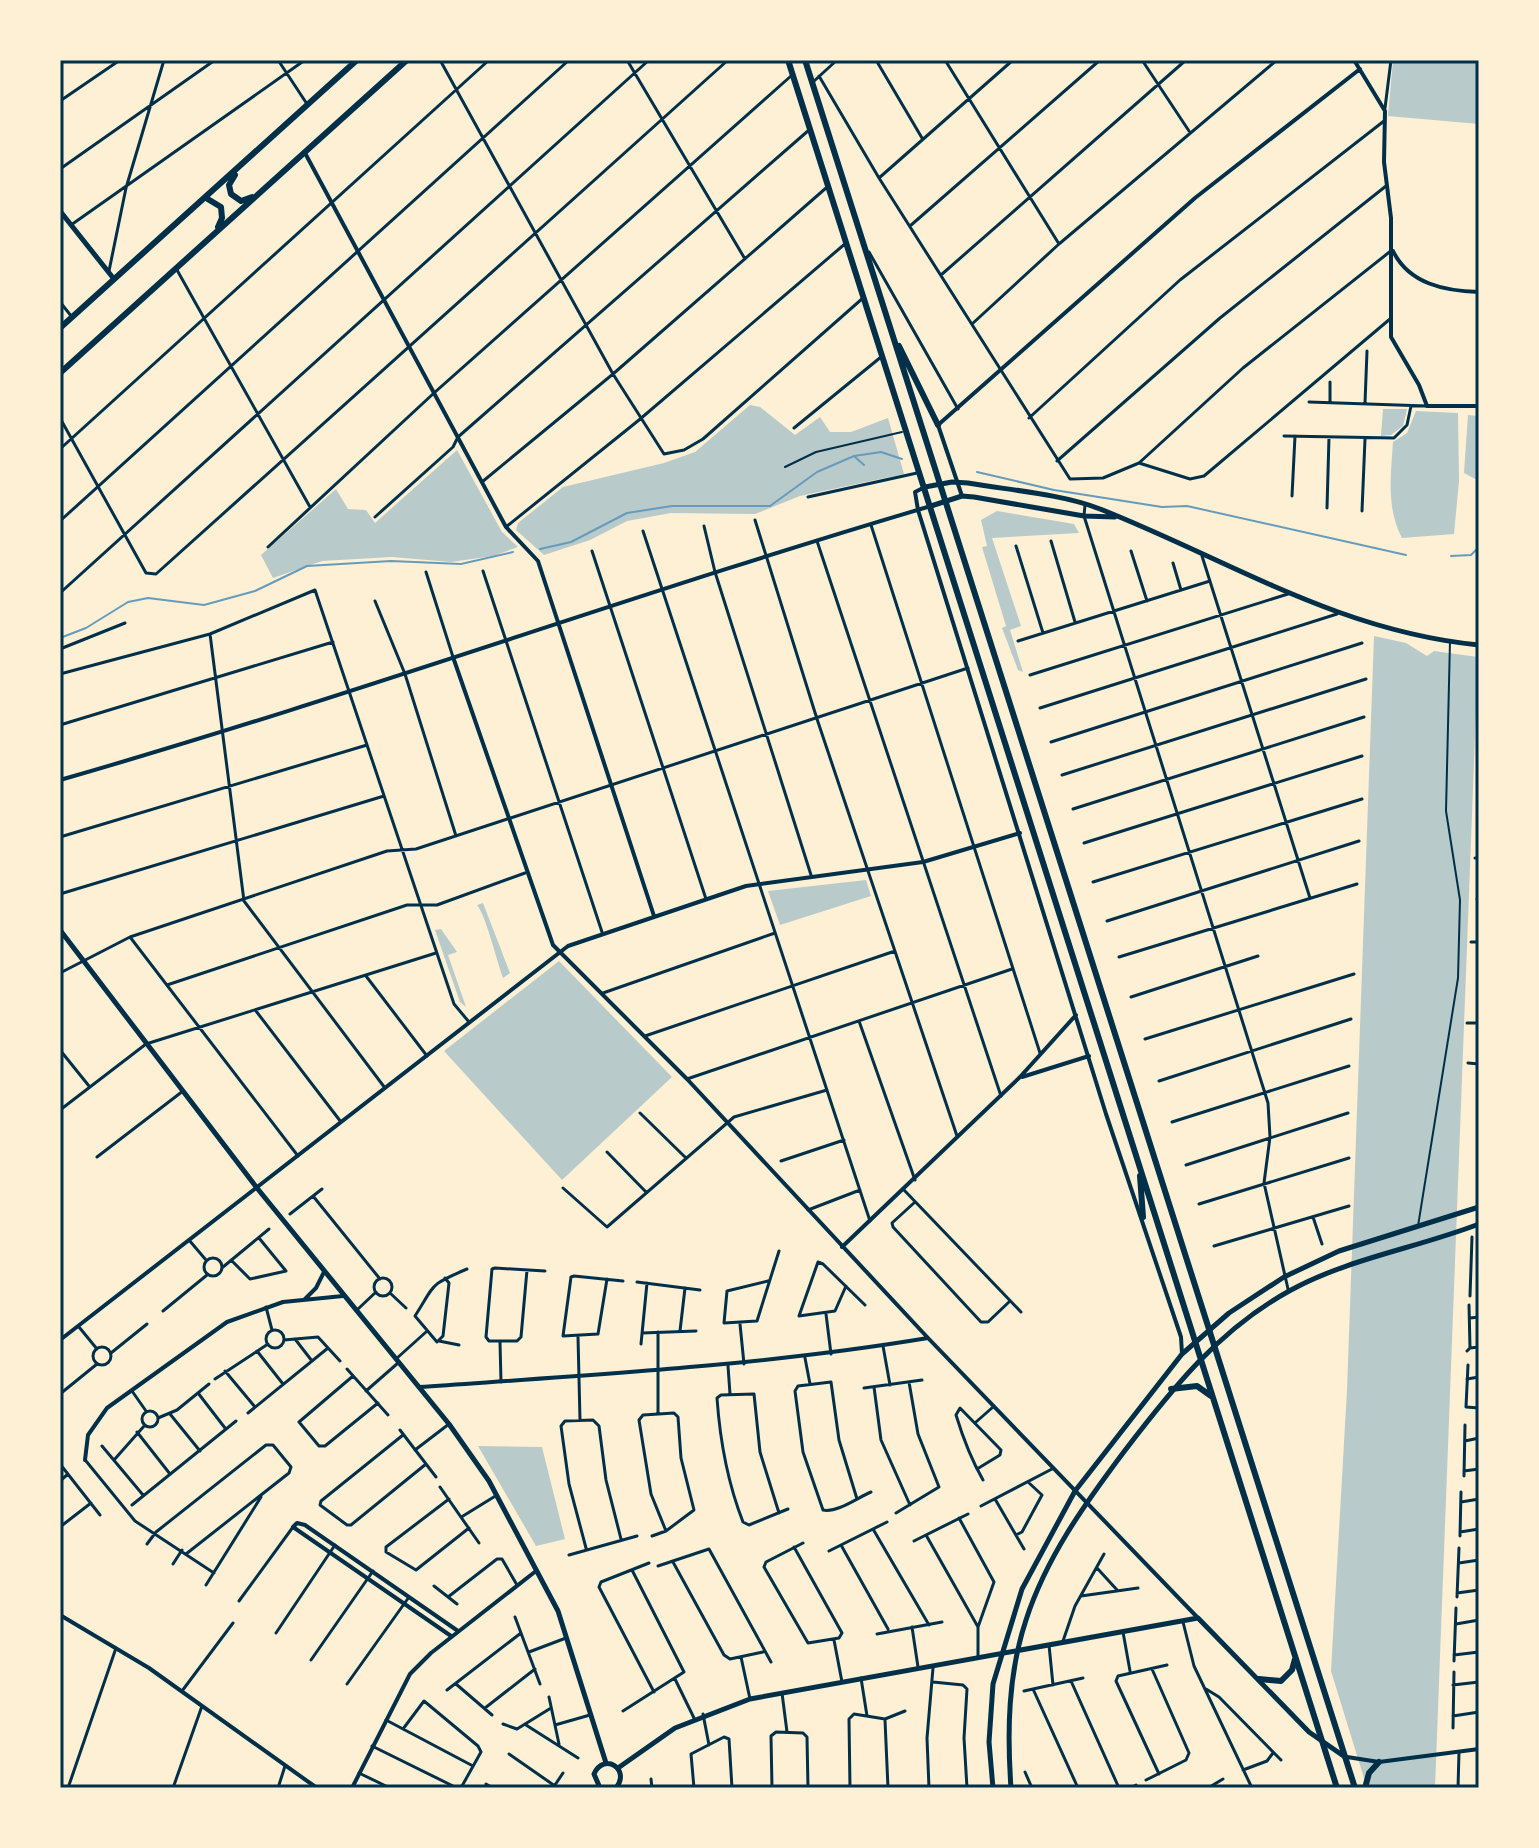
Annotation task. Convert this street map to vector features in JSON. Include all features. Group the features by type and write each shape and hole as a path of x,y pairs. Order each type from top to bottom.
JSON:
{"main road":[{"path":"60,328 357,60"},
{"path":"60,373 407,60"},
{"path":"788,60 1337,1788"},
{"path":"805,60 1211,1327 1355,1788"},
{"path":"239,168 229,185 231,194 241,201 259,194"},
{"path":"206,198 218,203 222,212 221,222 211,236"},
{"path":"60,211 115,280"},
{"path":"893,336 927,397 938,425"},
{"path":"925,487 960,482 1085,505 1201,552 1337,614 1377,626 1479,645"},
{"path":"931,506 962,496 1084,516 1116,517"},
{"path":"60,930 257,1188 396,1363 449,1424 497,1495 538,1569 568,1638 606,1763"},
{"path":"1139,1164 1143,1217"},
{"path":"993,1788 990,1711 1000,1653 1022,1589 1075,1491 1182,1354 1211,1327 1284,1277 1339,1251 1479,1207"},
{"path":"1011,1788 1010,1712 1018,1650 1026,1619 1042,1582 1086,1502 1171,1389 1201,1356 1289,1291 1351,1264 1479,1224"},
{"path":"1171,1389 1197,1386 1215,1404"},
{"path":"618,1768 655,1740 694,1718 750,1699 1198,1618 1322,1742 1346,1757"},
{"path":"1259,1679 1281,1681 1292,1670 1295,1655"},
{"path":"1365,1788 1369,1773 1379,1762"},
{"path":"599,1788 594,1774 598,1767 606,1763 618,1768 622,1776 616,1788"}],"street":[{"path":"60,101 120,60"},
{"path":"109,271 126,188 164,60"},
{"path":"60,169 215,60"},
{"path":"278,60 307,104"},
{"path":"71,225 305,60"},
{"path":"440,60 639,420 664,454 684,450 703,439 863,298"},
{"path":"60,449 489,60"},
{"path":"60,521 569,60"},
{"path":"627,60 745,259"},
{"path":"60,593 649,60"},
{"path":"60,418 123,534 151,575 283,461 728,60"},
{"path":"812,82 837,60"},
{"path":"876,60 922,138"},
{"path":"945,60 1059,244"},
{"path":"879,178 1013,60"},
{"path":"910,227 1100,60"},
{"path":"1142,60 1189,131"},
{"path":"941,275 1186,60"},
{"path":"972,324 1189,131 1277,60"},
{"path":"1354,60 1385,111"},
{"path":"1391,60 1384,121 1392,250 1390,319 1396,350 1419,385 1427,406"},
{"path":"962,496 960,482 938,425 1195,198 1360,69"},
{"path":"268,547 434,393 793,75"},
{"path":"819,76 879,178 1070,479 1086,480 1111,475 1139,463 1243,368 1392,250"},
{"path":"1029,418 1180,280 1384,121"},
{"path":"375,517 453,447 458,437 809,130"},
{"path":"305,153 506,527 535,555 654,916"},
{"path":"1057,461 1220,318 1386,186"},
{"path":"482,482 613,374 828,187"},
{"path":"863,242 958,409"},
{"path":"506,527 639,420 846,243"},
{"path":"1392,250 1401,267 1414,277 1435,286 1479,292"},
{"path":"176,268 310,507"},
{"path":"60,302 72,317"},
{"path":"1139,463 1190,479 1204,476 1390,319"},
{"path":"1365,404 1367,351"},
{"path":"794,428 882,355"},
{"path":"1330,382 1330,403"},
{"path":"1309,402 1479,406"},
{"path":"1284,436 1388,440 1407,425 1411,406"},
{"path":"1292,496 1295,436"},
{"path":"1327,508 1329,437"},
{"path":"1362,511 1365,439"},
{"path":"808,497 920,472"},
{"path":"925,487 915,492 918,510 1089,1056 1181,1337 1182,1354"},
{"path":"1085,505 1084,516 1112,612 1265,1092 1270,1137 1264,1183 1289,1291"},
{"path":"60,780 222,733 610,605 931,506"},
{"path":"755,520 817,719 958,1138"},
{"path":"871,525 1040,1053"},
{"path":"704,526 715,572 811,875"},
{"path":"643,531 870,1221"},
{"path":"817,541 1001,1096"},
{"path":"1051,541 1075,623"},
{"path":"1016,546 1043,633"},
{"path":"592,551 706,899"},
{"path":"1131,551 1147,601"},
{"path":"1201,552 1310,898"},
{"path":"1173,563 1181,590"},
{"path":"483,571 602,932"},
{"path":"426,572 550,941 687,1079 993,1407 1198,1618"},
{"path":"1018,641 1210,581"},
{"path":"60,674 210,634 315,590 454,1004 469,1022"},
{"path":"1030,675 1288,594"},
{"path":"375,601 405,674 456,836"},
{"path":"1040,708 1337,614"},
{"path":"60,649 125,623"},
{"path":"210,634 218,680 234,843 244,901 275,947 385,1089"},
{"path":"60,725 218,680 333,642"},
{"path":"1051,742 1362,643"},
{"path":"60,973 130,937 387,851 416,849 664,770 968,668"},
{"path":"1062,775 1366,679"},
{"path":"1073,809 1364,717"},
{"path":"60,837 367,745"},
{"path":"1084,843 1362,756"},
{"path":"60,894 384,796"},
{"path":"1093,882 1362,799"},
{"path":"60,1340 559,951 602,932 758,883 923,862 1020,833"},
{"path":"1107,921 1359,841"},
{"path":"167,985 407,905 437,905 525,873"},
{"path":"1119,957 1357,884"},
{"path":"603,993 775,933"},
{"path":"130,937 298,1156"},
{"path":"1471,942 1479,942"},
{"path":"645,1036 895,951"},
{"path":"60,1110 146,1044 437,953"},
{"path":"1131,997 1258,956"},
{"path":"687,1079 1012,969"},
{"path":"1145,1039 1354,974"},
{"path":"366,976 427,1056"},
{"path":"256,1011 341,1122"},
{"path":"842,1247 1001,1096 1077,1015"},
{"path":"1159,1081 1351,1019"},
{"path":"859,1021 915,1180"},
{"path":"1467,1023 1479,1023"},
{"path":"60,1050 89,1086"},
{"path":"1020,1077 1089,1056"},
{"path":"1468,1063 1479,1064"},
{"path":"1172,1122 1349,1066"},
{"path":"563,1188 607,1227 726,1123 742,1114 827,1090"},
{"path":"97,1157 183,1091"},
{"path":"640,1113 686,1159"},
{"path":"1186,1165 1348,1113"},
{"path":"781,1161 844,1140"},
{"path":"607,1152 647,1193"},
{"path":"1199,1204 1349,1158"},
{"path":"290,1214 322,1189"},
{"path":"808,1210 860,1190"},
{"path":"904,1190 1021,1312"},
{"path":"313,1196 380,1279 390,1282 390,1293 406,1308"},
{"path":"915,1202 892,1223 893,1227 981,1322 988,1322 1010,1301"},
{"path":"1214,1246 1349,1206"},
{"path":"1313,1217 1322,1244"},
{"path":"163,1311 208,1274 218,1275 223,1267 269,1229"},
{"path":"1470,1296 1472,1237"},
{"path":"231,1260 250,1279 286,1271 259,1238"},
{"path":"189,1240 206,1260"},
{"path":"768,1281 727,1291 723,1321 726,1325 753,1323 759,1318 779,1251"},
{"path":"1472,1255 1479,1255"},
{"path":"206,1260 217,1258 223,1267"},
{"path":"206,1260 204,1268 208,1274"},
{"path":"846,1286 837,1309 826,1314 798,1314 814,1265 823,1264 846,1286 865,1305"},
{"path":"527,1270 521,1337 500,1342 486,1337 491,1272 495,1268 545,1271"},
{"path":"459,1345 439,1341 426,1332 415,1316 430,1287 467,1269"},
{"path":"304,1300 316,1288 324,1272"},
{"path":"607,1279 599,1331 595,1336 565,1338 561,1334 569,1279 574,1276 607,1279 623,1281"},
{"path":"439,1341 443,1336 449,1283 445,1278"},
{"path":"380,1279 374,1284 376,1292 383,1296 390,1293"},
{"path":"637,1282 700,1290"},
{"path":"641,1344 647,1283"},
{"path":"1471,1287 1479,1286"},
{"path":"680,1331 685,1288"},
{"path":"356,1311 376,1292"},
{"path":"214,1573 135,1521 85,1460 88,1435 94,1421 131,1389 227,1322 266,1306 343,1296"},
{"path":"1469,1305 1468,1350 1479,1347"},
{"path":"266,1306 272,1330"},
{"path":"826,1314 831,1354"},
{"path":"1470,1318 1479,1317"},
{"path":"60,1394 97,1364 108,1364 111,1353 147,1324"},
{"path":"740,1324 744,1364"},
{"path":"78,1326 97,1349"},
{"path":"272,1330 281,1332 284,1340"},
{"path":"272,1330 266,1336 268,1344 276,1348 284,1340 318,1337 340,1361"},
{"path":"642,1333 696,1331"},
{"path":"366,1391 426,1332"},
{"path":"658,1332 658,1414"},
{"path":"578,1337 580,1420"},
{"path":"419,1387 659,1373 805,1358 928,1338"},
{"path":"295,1339 312,1361"},
{"path":"500,1342 501,1382"},
{"path":"215,1379 268,1344"},
{"path":"883,1346 890,1385"},
{"path":"97,1349 105,1347 111,1353"},
{"path":"248,1413 328,1348"},
{"path":"97,1349 93,1358 97,1364"},
{"path":"257,1351 283,1384"},
{"path":"805,1358 810,1384"},
{"path":"1468,1365 1466,1407 1479,1408"},
{"path":"728,1366 730,1394"},
{"path":"347,1369 388,1415"},
{"path":"225,1371 255,1407"},
{"path":"353,1376 299,1422 319,1446 325,1446 378,1403"},
{"path":"1467,1379 1479,1377"},
{"path":"864,1388 922,1380"},
{"path":"857,1499 842,1453 831,1382 798,1386 795,1391 797,1423 813,1488 826,1512 857,1499 871,1492"},
{"path":"896,1513 937,1489 939,1483 918,1434 909,1382"},
{"path":"114,1460 145,1425 154,1426 158,1418 170,1414 209,1384"},
{"path":"874,1387 881,1440 910,1505"},
{"path":"131,1389 146,1411 154,1412 158,1418"},
{"path":"198,1393 227,1429"},
{"path":"779,1513 760,1452 754,1394 730,1394 717,1398 726,1473 738,1510 749,1525 779,1513 788,1509"},
{"path":"976,1422 993,1407"},
{"path":"977,1469 1002,1453 964,1410 956,1412 977,1469 983,1480"},
{"path":"145,1425 142,1416 146,1411"},
{"path":"652,1536 666,1531 694,1510 681,1458 678,1417 674,1413 643,1415 639,1420 651,1494 666,1531"},
{"path":"170,1414 200,1451"},
{"path":"586,1548 569,1484 561,1426 565,1421 593,1420 599,1426 606,1480 621,1539"},
{"path":"132,1505 236,1421"},
{"path":"415,1450 449,1424"},
{"path":"1465,1425 1464,1474 1479,1469"},
{"path":"400,1430 436,1477"},
{"path":"137,1432 170,1474"},
{"path":"403,1435 321,1501 320,1505 351,1525 426,1464"},
{"path":"1465,1441 1479,1438"},
{"path":"147,1544 156,1532 270,1444 291,1470 184,1552 173,1564"},
{"path":"102,1446 143,1496"},
{"path":"60,1464 100,1515"},
{"path":"981,1506 1052,1469"},
{"path":"60,1481 68,1474"},
{"path":"1016,1535 1022,1532 1042,1495 1028,1482"},
{"path":"440,1487 479,1543"},
{"path":"1461,1492 1460,1534 1479,1529"},
{"path":"206,1585 262,1495"},
{"path":"462,1517 497,1495"},
{"path":"449,1499 386,1547 386,1552 416,1570 469,1528"},
{"path":"995,1499 1024,1549"},
{"path":"1461,1502 1479,1499"},
{"path":"60,1527 91,1503"},
{"path":"914,1541 968,1514"},
{"path":"959,1518 994,1582 978,1627 978,1656"},
{"path":"829,1551 887,1522"},
{"path":"239,1601 293,1527 302,1523 458,1631"},
{"path":"293,1527 451,1636"},
{"path":"873,1529 929,1625"},
{"path":"926,1535 978,1627"},
{"path":"569,1555 637,1536"},
{"path":"794,1547 842,1633 834,1640 811,1644 806,1641 764,1567 766,1562 794,1547 803,1543"},
{"path":"276,1633 335,1545"},
{"path":"841,1545 888,1629"},
{"path":"1459,1548 1457,1595 1479,1590"},
{"path":"658,1566 711,1550 771,1662"},
{"path":"1063,1642 1070,1616 1104,1554"},
{"path":"448,1597 497,1559 502,1559 517,1585"},
{"path":"1459,1563 1479,1560"},
{"path":"673,1562 724,1655 730,1659 764,1652"},
{"path":"649,1563 601,1582 599,1587 654,1692"},
{"path":"1097,1568 1118,1591"},
{"path":"352,1788 410,1674 451,1636 538,1569"},
{"path":"623,1711 675,1679 684,1669 632,1570"},
{"path":"311,1660 373,1571"},
{"path":"434,1586 457,1604"},
{"path":"1081,1596 1138,1588"},
{"path":"347,1684 409,1597"},
{"path":"1456,1608 1454,1658 1479,1652"},
{"path":"60,1615 116,1647 182,1691 317,1788"},
{"path":"515,1617 540,1684"},
{"path":"1183,1620 1194,1666 1252,1788"},
{"path":"1456,1624 1479,1620"},
{"path":"877,1634 888,1629 942,1622"},
{"path":"182,1691 233,1623"},
{"path":"911,1627 918,1667"},
{"path":"1123,1632 1131,1673"},
{"path":"447,1690 521,1633"},
{"path":"529,1652 568,1638"},
{"path":"834,1640 842,1682"},
{"path":"1049,1645 1053,1685"},
{"path":"68,1788 116,1647"},
{"path":"741,1657 750,1699"},
{"path":"929,1788 927,1738 933,1664"},
{"path":"1159,1774 1116,1681 1118,1676 1167,1665"},
{"path":"485,1708 535,1669"},
{"path":"1146,1780 1186,1760 1189,1753 1152,1669"},
{"path":"1453,1728 1454,1672"},
{"path":"861,1678 867,1716"},
{"path":"1024,1691 1083,1678"},
{"path":"675,1679 694,1718"},
{"path":"1071,1681 1119,1788"},
{"path":"933,1682 963,1685 967,1689 967,1788"},
{"path":"1453,1685 1479,1682"},
{"path":"456,1684 492,1715"},
{"path":"1033,1689 1078,1788"},
{"path":"1206,1689 1219,1697 1281,1760"},
{"path":"782,1693 787,1732"},
{"path":"549,1697 559,1746"},
{"path":"372,1746 457,1788 462,1786 481,1752 478,1746 424,1701 403,1729"},
{"path":"173,1788 202,1706"},
{"path":"503,1724 512,1730 526,1725 551,1708"},
{"path":"850,1788 849,1719 854,1714 885,1719 905,1711"},
{"path":"1453,1716 1479,1712"},
{"path":"703,1714 709,1745"},
{"path":"555,1725 592,1715"},
{"path":"885,1719 888,1788"},
{"path":"386,1720 473,1766"},
{"path":"526,1725 578,1758"},
{"path":"772,1788 771,1736 787,1732 803,1733 807,1737 808,1788"},
{"path":"694,1788 691,1754 724,1737 729,1739 732,1788"},
{"path":"1346,1757 1379,1762 1479,1749"},
{"path":"1458,1788 1459,1752"},
{"path":"1243,1770 1267,1761 1273,1753"},
{"path":"509,1754 554,1787 563,1773"},
{"path":"278,1788 285,1766"},
{"path":"1025,1772 1032,1788"},
{"path":"359,1773 390,1788"},
{"path":"651,1779 652,1788"},
{"path":"1208,1788 1223,1779"},
{"path":"486,1784 493,1788"},
{"path":"1130,1788 1136,1785"}],"lane":[{"path":"785,467 816,452 906,431"},
{"path":"1417,1227 1458,978 1460,900 1446,811 1450,641"}],"shaded area":[{"path":"1393,60 1479,60 1479,124 1388,116"},
{"path":"750,405 760,407 795,435 820,417 830,432 851,432 888,418 904,474 800,496 755,514 671,513 627,521 590,540 544,555 516,530 518,523 563,487 664,463 695,452"},
{"path":"1383,409 1407,409 1403,426 1391,435 1381,436"},
{"path":"1416,411 1458,413 1459,481 1454,534 1402,538 1397,527 1391,491 1393,442 1407,433"},
{"path":"1468,415 1479,416 1479,481 1464,473"},
{"path":"457,450 502,532 518,547 493,556 451,562 392,557 322,561 273,578 261,555 336,489 348,509 366,510 375,523"},
{"path":"997,511 1074,524 1079,533 992,538 1021,626 1010,630 1023,672 1018,670 1002,628 1006,626 982,547 987,546 981,520"},
{"path":"1374,636 1406,643 1427,656 1434,651 1478,657 1435,1788 1367,1788 1331,1671 1347,1390"},
{"path":"866,880 871,896 780,925 768,891"},
{"path":"483,903 510,973 503,978 477,905"},
{"path":"441,929 457,952 448,955 466,1007 460,1002 435,930"},
{"path":"559,961 672,1077 562,1180 444,1051"},
{"path":"478,1446 542,1447 565,1539 536,1546"}],"waterway":[{"path":"854,456 881,452 902,459"},
{"path":"540,549 571,542 627,513 672,506 770,506 817,472 854,456 864,465"},
{"path":"977,472 1054,490 1162,507 1187,506 1406,555"},
{"path":"1451,556 1471,555 1479,547"},
{"path":"60,638 86,628 128,602 148,598 204,605 255,591 307,566 391,561 461,564 513,552"}]}
